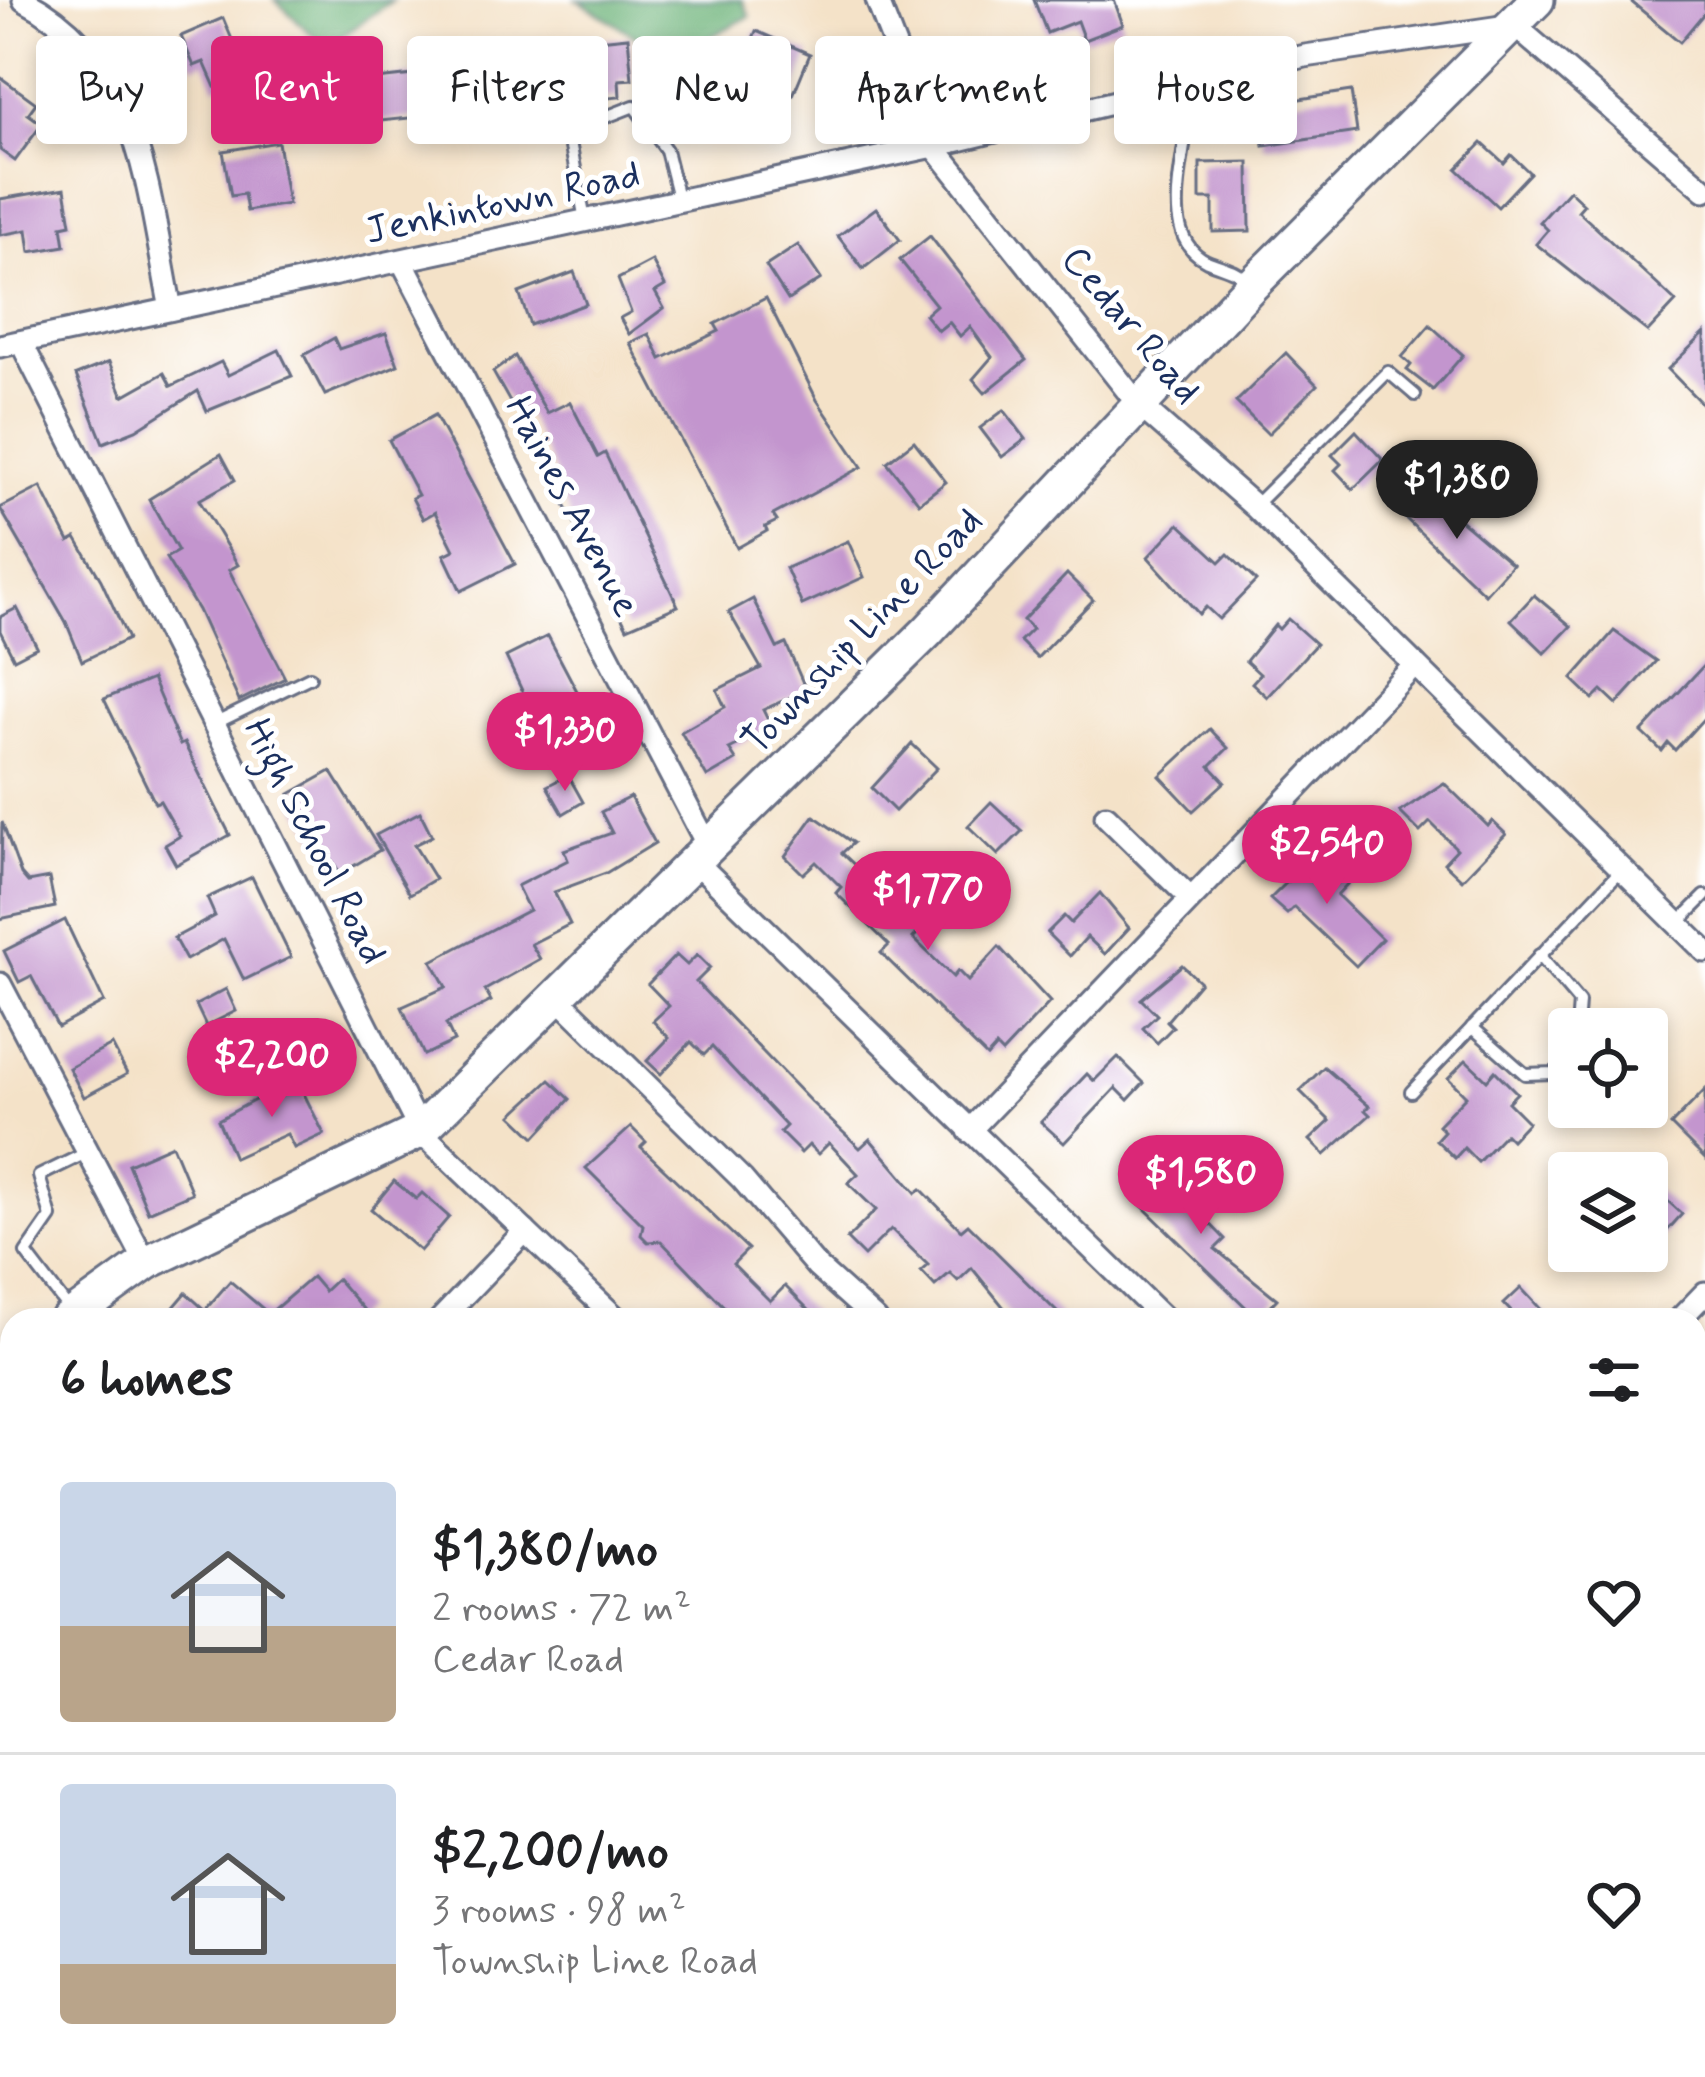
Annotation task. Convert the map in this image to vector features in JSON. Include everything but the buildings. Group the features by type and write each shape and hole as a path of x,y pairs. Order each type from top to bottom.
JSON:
{"main road":[{"name":"Township Line Road","path":"83,1308 146,1263 420,1131 927,632 1252,284 1538,0"}],"street":[{"path":"24,0 56,17 94,53 135,128 171,309"},
{"name":"Cedar Road","path":"878,0 934,146 1138,404 1254,506 1705,951"},
{"path":"1514,25 1705,190"},
{"name":"Jenkintown Road","path":"10,344 934,146 1305,56 1514,25"},
{"name":"Haines Avenue","path":"403,263 702,855 969,1131 1153,1308"},
{"name":"High School Road","path":"10,344 214,724 420,1131 605,1308"},
{"path":"969,1131 1415,664"},
{"path":"1106,816 1190,897"},
{"path":"0,984 146,1263"},
{"path":"557,997 742,1179 817,1267 863,1308"},
{"path":"451,1308 525,1231"}],"lane":[{"path":"608,116 634,106 666,150 680,202"},
{"path":"571,144 586,223"},
{"path":"1184,146 1176,201 1181,230 1204,260 1232,267 1252,284"},
{"path":"1254,506 1388,372 1415,395"},
{"path":"214,724 310,677"},
{"path":"1411,1092 1622,868"},
{"path":"1677,924 1705,896"},
{"path":"1539,956 1579,1002 1579,1008"},
{"path":"1472,1028 1525,1074 1548,1073"},
{"path":"64,1308 26,1253 51,1216 39,1176 88,1152"}],"green space":[{"path":"275,0 393,0 342,36 314,36"},
{"path":"578,0 742,0 750,16 712,36 635,36"}]}
